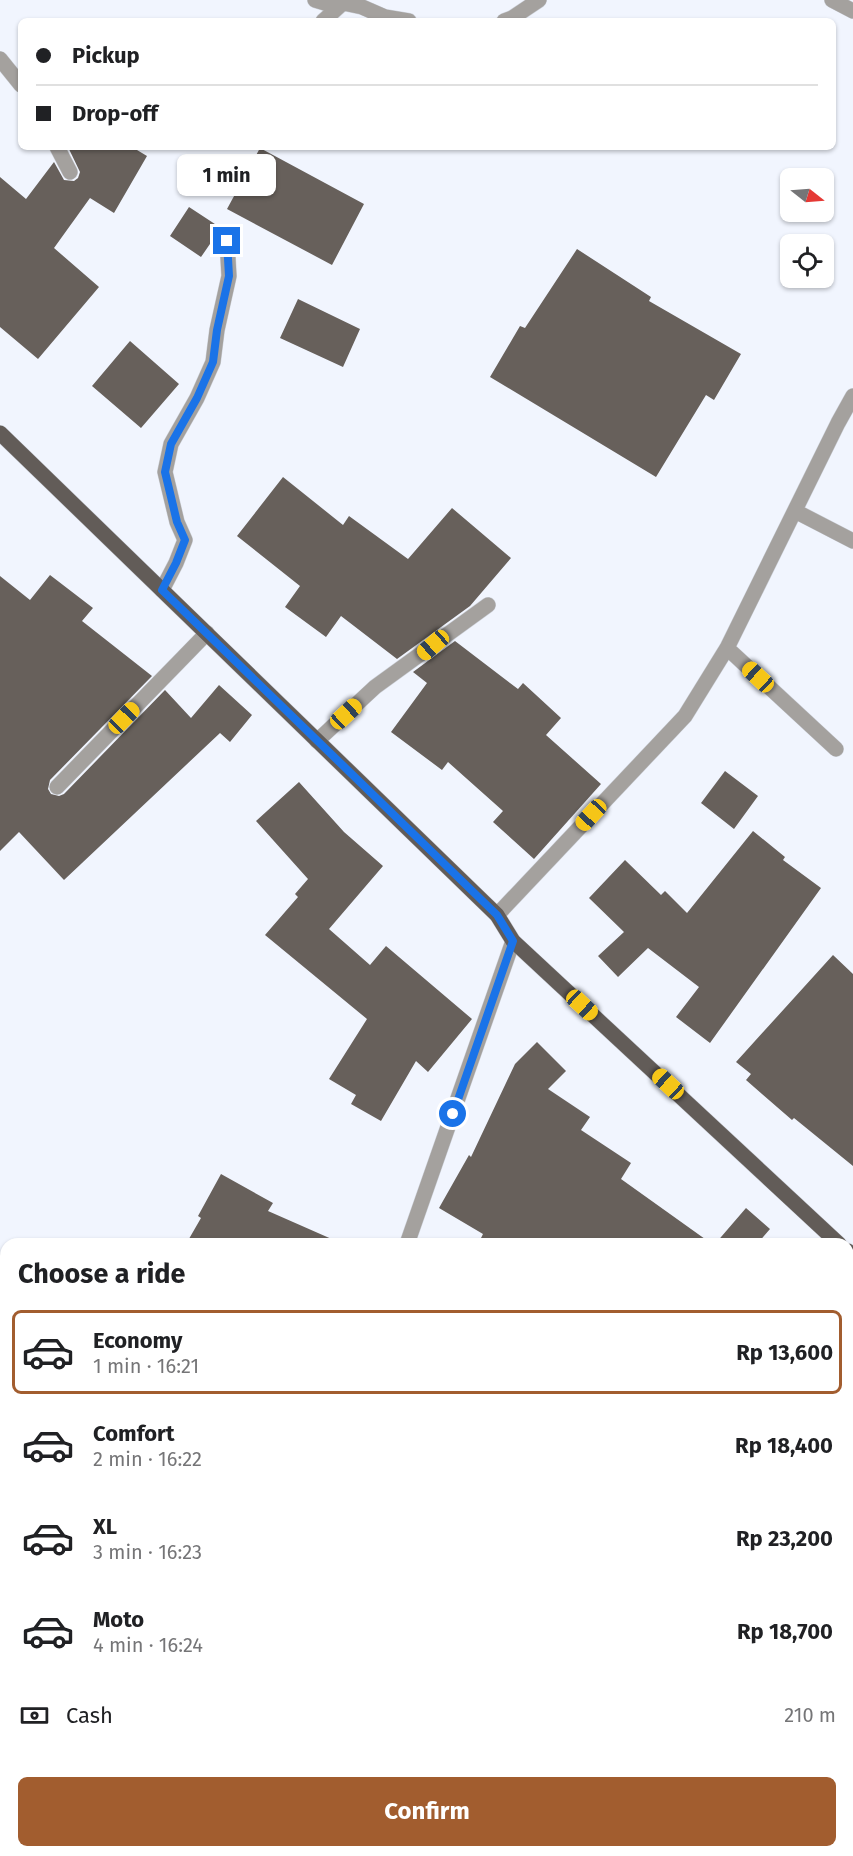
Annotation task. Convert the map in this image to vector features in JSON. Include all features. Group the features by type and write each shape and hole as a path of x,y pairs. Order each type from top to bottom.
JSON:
{"main road":[{"path":"0,433 497,915 513,941 833,1238"}],"street":[{"path":"315,0 338,8"},
{"path":"512,18 539,0"},
{"path":"832,0 853,11"},
{"path":"326,18 343,3 362,7 391,18"},
{"path":"0,59 18,81"},
{"path":"59,150 70,172"},
{"path":"162,590 185,540 177,522 165,472 171,444 197,398 213,362 217,330 229,276 227,241"},
{"path":"497,915 685,716 727,648 853,396"},
{"path":"795,511 853,541"},
{"path":"317,741 375,687 488,605"},
{"path":"57,787 207,633"},
{"path":"727,648 836,749"},
{"path":"409,1238 513,941"}],"building":[{"path":"69,150 137,150 147,156 114,213 90,198 54,248 99,287 38,359 0,327 0,177 26,199 54,162 64,180 74,181 80,172"},
{"path":"259,150 264,150 364,204 332,265 227,209"},
{"path":"189,207 221,228 201,257 170,236"},
{"path":"577,249 651,297 649,301 741,354 714,400 706,395 656,477 490,377 520,326 525,328"},
{"path":"298,299 360,329 343,367 280,338"},
{"path":"130,341 179,384 141,428 92,386"},
{"path":"283,477 343,525 349,516 408,559 452,508 511,558 470,606 397,659 341,616 326,637 285,607 300,586 237,536"},
{"path":"50,575 93,608 82,621 152,676 50,780 48,789 51,794 59,796 64,794 165,690 191,718 219,685 252,715 230,742 220,733 64,880 19,832 0,851 0,576 30,600"},
{"path":"455,641 518,689 523,683 561,718 546,735 601,784 534,859 493,822 503,811 448,762 442,770 391,732 427,683 413,672"},
{"path":"725,771 758,796 734,829 701,803"},
{"path":"299,782 344,832 383,866 329,929 370,965 386,946 472,1019 428,1072 416,1061 381,1121 351,1104 356,1095 329,1079 367,1019 265,935 298,897 295,894 308,879 256,821"},
{"path":"753,831 785,857 783,860 821,888 710,1043 676,1017 699,987 648,948 618,977 598,956 624,932 589,898 625,860 661,895 665,891 687,913"},
{"path":"833,955 853,974 853,1166 794,1118 792,1120 746,1080 751,1074 736,1062"},
{"path":"537,1042 566,1071 548,1089 590,1117 581,1130 631,1163 621,1179 704,1238 481,1238 483,1234 439,1208 469,1155 471,1157 515,1064"},
{"path":"221,1174 273,1203 268,1211 329,1238 189,1238 201,1218 198,1216"},
{"path":"746,1208 770,1229 762,1238 720,1238"}],"route":[{"path":"227,241 229,276 217,330 213,362 197,398 171,444 165,472 177,522 185,540 162,590 497,915 513,941 453,1114"}]}
